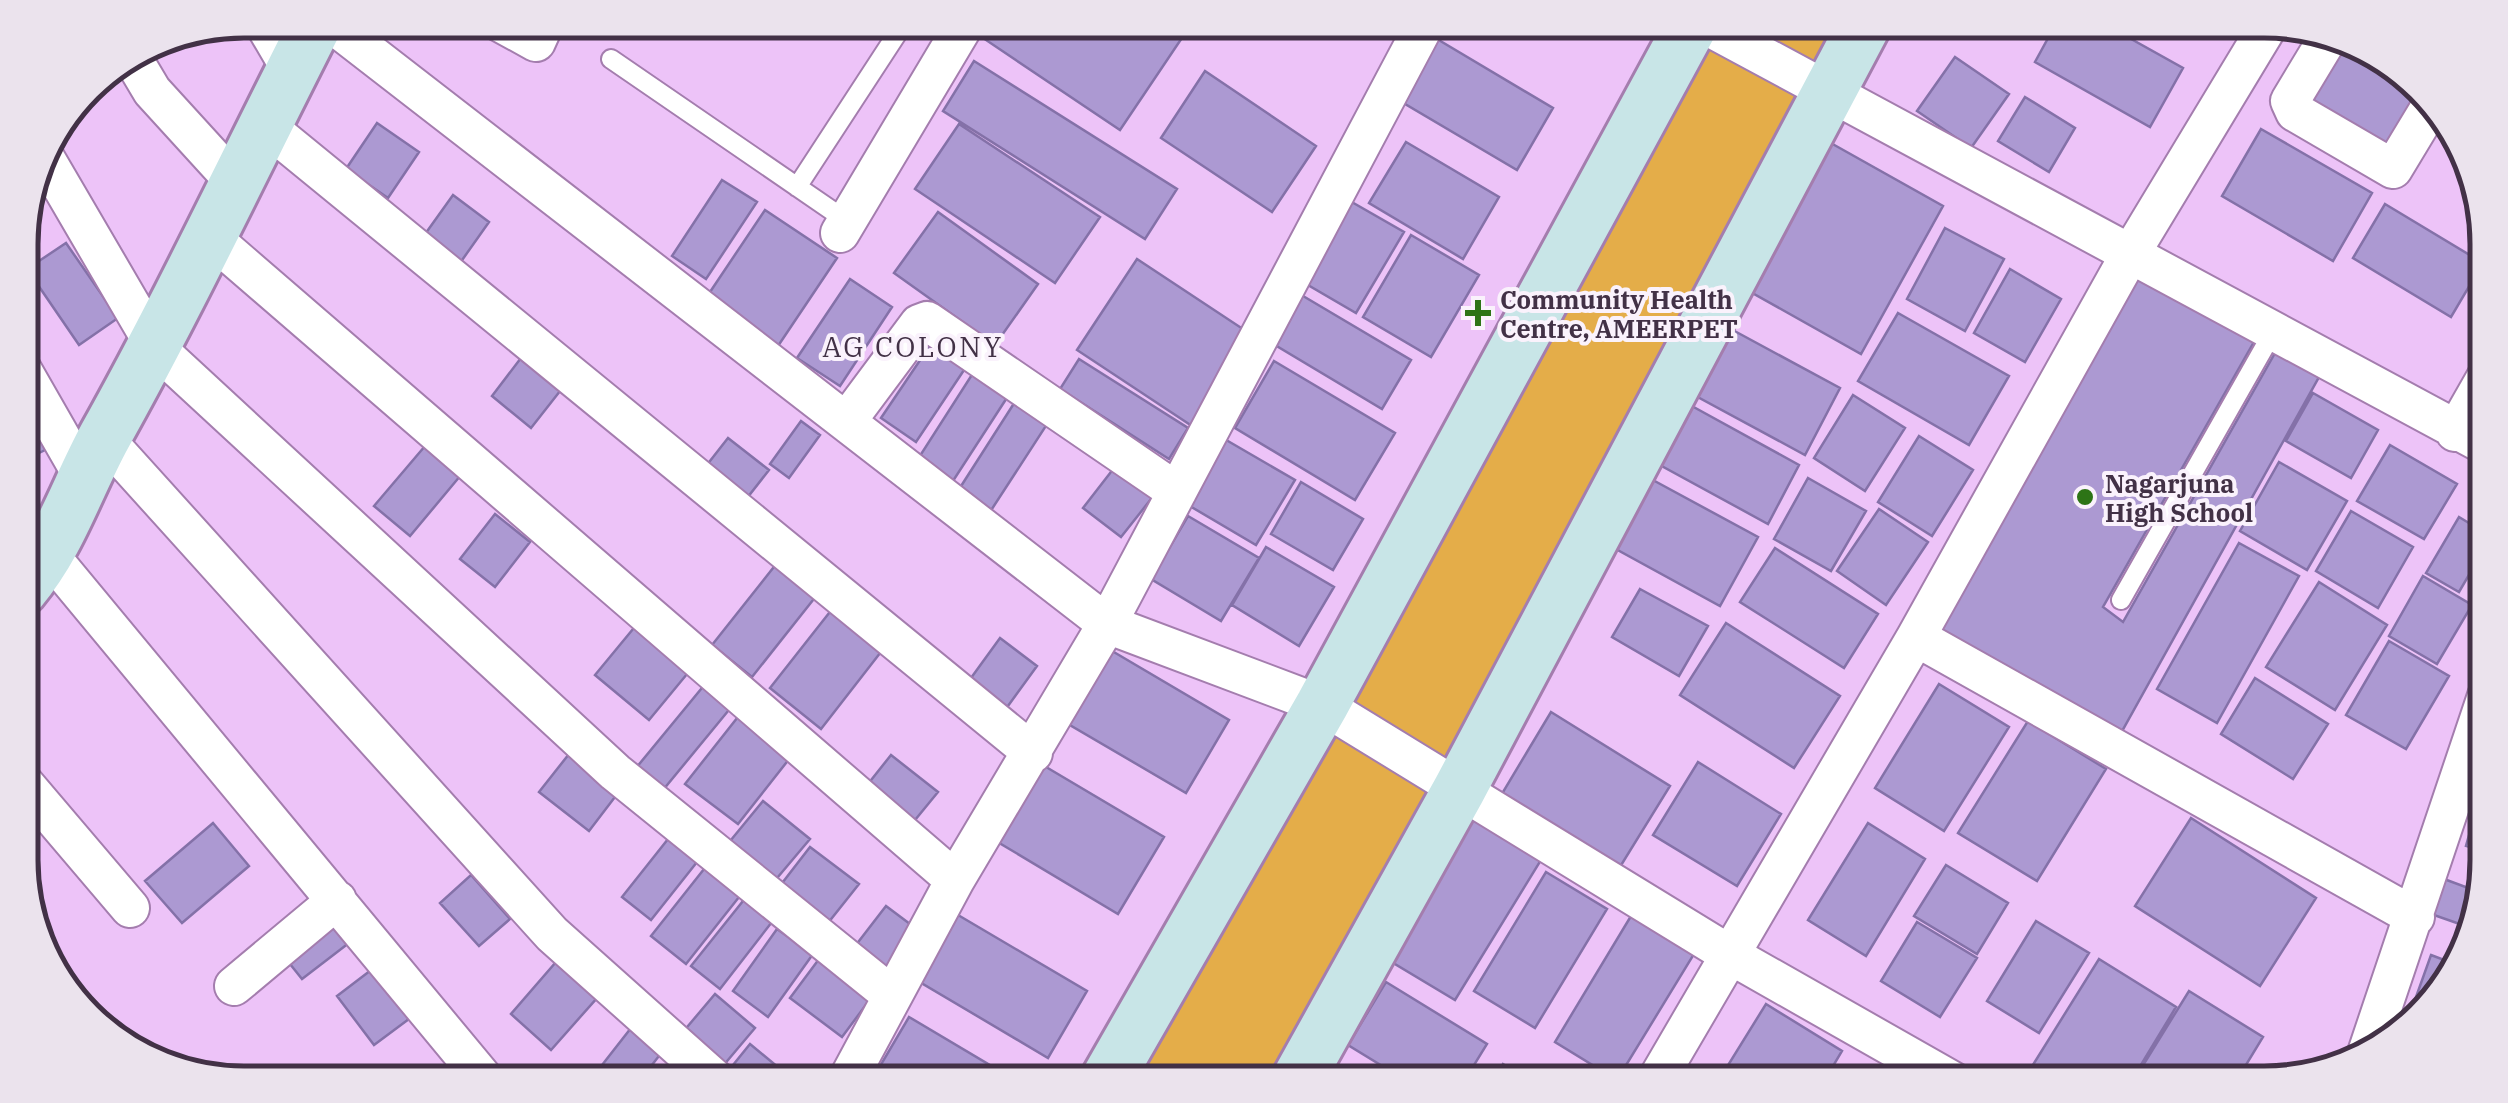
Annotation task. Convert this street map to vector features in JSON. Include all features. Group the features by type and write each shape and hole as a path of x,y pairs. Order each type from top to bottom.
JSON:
{"main road":[{"path":"38,569 156,348 208,235 309,38"},
{"path":"1115,1066 1322,705 1685,38"},
{"path":"1306,1065 1458,790 1857,38"}],"street":[{"path":"273,38 292,71"},
{"path":"350,38 1106,624 1322,705 1727,954 1926,1065"},
{"path":"843,227 956,38"},
{"path":"855,1066 954,880 1033,753 1106,624 1417,38"},
{"path":"1728,38 2470,438"},
{"path":"1665,1065 1916,637 2130,256 2261,38"},
{"path":"2269,38 2306,75"},
{"path":"2322,46 2290,101 2291,108 2391,168 2425,115"},
{"path":"137,67 152,91 235,182"},
{"path":"266,126 1033,753"},
{"path":"51,169 156,348 615,772 890,994"},
{"path":"208,235 954,880"},
{"path":"846,422 919,324 927,321 1176,492"},
{"path":"38,389 94,458 552,934 700,1066"},
{"path":"38,575 337,900 473,1066"},
{"path":"1916,637 2415,916"},
{"path":"2373,1034 2470,750"},
{"path":"38,799 130,908"},
{"path":"234,986 337,900"}],"lane":[{"path":"796,186 894,38"},
{"path":"611,59 796,186 843,227"},
{"path":"2121,600 2273,332"}],"shaded area":[{"path":"1684,38 1857,38 1305,1065 1115,1066"}],"building":[{"path":"983,38 1182,38 1120,130"},
{"path":"1431,38 1435,38 1553,108 1517,170 1395,98"},
{"path":"2048,38 2129,38 2183,68 2150,127 2035,62"},
{"path":"2329,48 2368,65 2422,112 2397,155 2301,98"},
{"path":"1955,57 2009,94 1971,148 1917,111"},
{"path":"974,61 1177,189 1145,239 943,111"},
{"path":"1205,71 1316,146 1272,212 1161,138"},
{"path":"2025,97 2075,128 2049,172 1998,141"},
{"path":"377,123 419,152 388,198 346,169"},
{"path":"959,124 1100,217 1055,283 915,189"},
{"path":"2261,129 2372,193 2333,261 2222,196"},
{"path":"1406,142 1499,197 1463,259 1369,203"},
{"path":"1829,142 1943,206 1861,354 1747,290"},
{"path":"722,180 757,202 706,279 672,256"},
{"path":"453,195 489,222 460,263 423,237"},
{"path":"1343,197 1404,232 1356,313 1296,278"},
{"path":"2385,204 2470,255 2470,285 2451,317 2353,258"},
{"path":"765,210 837,258 778,346 706,298"},
{"path":"938,212 1038,284 995,345 894,273"},
{"path":"1945,228 2004,259 1965,331 1907,299"},
{"path":"1411,235 1479,275 1431,357 1363,317"},
{"path":"66,243 118,318 79,345 38,285 38,262"},
{"path":"1137,259 1252,335 1192,426 1077,350"},
{"name":"Nagarjuna High School","path":"2132,261 2259,333 2103,607 2123,622 2279,346 2324,368 2116,742 1927,639"},
{"path":"2010,269 2061,299 2025,362 1974,333"},
{"path":"850,279 892,307 840,386 797,358"},
{"path":"1298,293 1411,360 1382,409 1270,342"},
{"path":"1898,313 2009,376 1969,445 1858,381"},
{"path":"1729,328 1840,388 1805,455 1694,395"},
{"path":"933,341 968,364 916,442 881,418"},
{"path":"524,354 564,386 531,428 492,396"},
{"path":"1079,359 1188,428 1169,459 1060,389"},
{"path":"1274,361 1395,433 1355,500 1235,428"},
{"path":"975,370 1010,393 951,484 916,462"},
{"path":"2313,393 2378,430 2351,478 2286,441"},
{"path":"1020,394 1053,415 988,515 956,494"},
{"path":"1853,395 1905,428 1865,491 1814,458"},
{"path":"1690,405 1799,465 1768,524 1658,464"},
{"path":"801,421 820,435 789,478 770,464"},
{"path":"38,430 47,449 38,454"},
{"path":"1919,436 1973,470 1932,536 1878,502"},
{"path":"1221,437 1295,480 1256,545 1183,502"},
{"path":"728,438 769,470 740,507 699,475"},
{"path":"431,439 466,469 410,536 374,506"},
{"path":"2390,445 2457,484 2424,539 2357,501"},
{"path":"1121,459 1159,489 1121,537 1083,508"},
{"path":"2279,462 2347,501 2307,570 2240,531"},
{"path":"1808,478 1866,511 1831,571 1774,539"},
{"path":"1651,479 1758,537 1720,606 1614,548"},
{"path":"1301,482 1363,519 1333,570 1271,534"},
{"path":"1879,509 1928,542 1886,605 1837,571"},
{"path":"2351,511 2413,547 2378,608 2316,571"},
{"path":"495,514 530,542 495,587 460,559"},
{"path":"1188,516 1259,558 1221,621 1151,579"},
{"path":"2459,517 2470,524 2470,573 2459,592 2426,573"},
{"path":"2239,543 2299,576 2217,723 2157,689"},
{"path":"1266,547 1334,587 1299,646 1232,605"},
{"path":"1775,548 1878,614 1844,668 1740,602"},
{"path":"777,563 817,595 752,677 712,645"},
{"path":"2423,576 2470,604 2437,664 2389,636"},
{"path":"2319,582 2387,625 2335,710 2266,667"},
{"path":"1640,589 1708,626 1679,676 1612,637"},
{"path":"833,608 884,648 821,729 770,688"},
{"path":"638,623 692,668 649,720 595,675"},
{"path":"1726,623 1840,696 1794,768 1680,695"},
{"path":"1000,638 1037,666 1000,717 963,689"},
{"path":"2389,641 2449,676 2406,749 2346,715"},
{"path":"1107,648 1229,720 1186,793 1063,721"},
{"path":"2255,678 2328,724 2293,779 2221,734"},
{"path":"706,683 733,705 663,790 636,768"},
{"path":"1939,684 2009,727 1944,831 1875,788"},
{"path":"745,708 797,749 738,824 685,784"},
{"path":"1551,712 1670,786 1615,875 1497,802"},
{"path":"2028,721 2106,769 2037,881 1958,833"},
{"path":"569,754 618,793 589,831 539,792"},
{"path":"891,755 938,792 906,831 860,794"},
{"path":"1698,762 1781,814 1737,886 1653,835"},
{"path":"1041,764 1164,837 1118,914 996,841"},
{"path":"763,801 810,839 772,884 726,846"},
{"path":"1465,814 1541,860 1455,1000 1380,955"},
{"path":"2191,818 2316,898 2260,986 2135,906"},
{"path":"213,823 249,866 182,923 145,881"},
{"path":"1868,823 1925,859 1866,956 1808,920"},
{"path":"672,834 701,857 651,920 622,897"},
{"path":"810,847 859,884 824,928 776,891"},
{"path":"708,864 743,892 686,964 651,936"},
{"path":"1946,865 2008,903 1977,954 1914,916"},
{"path":"1546,872 1607,909 1535,1028 1474,991"},
{"path":"471,875 510,919 479,946 440,903"},
{"path":"2444,879 2469,888 2460,924 2431,914"},
{"path":"747,896 775,918 720,989 691,966"},
{"path":"886,906 918,930 882,978 849,954"},
{"path":"338,910 358,936 302,979 282,954"},
{"path":"958,915 1087,991 1048,1058 918,981"},
{"path":"1631,916 1694,954 1626,1065 1593,1065 1555,1042"},
{"path":"2036,921 2089,953 2039,1033 1987,1001"},
{"path":"1917,922 1977,958 1940,1017 1881,981"},
{"path":"777,929 813,954 768,1017 733,991"},
{"path":"825,951 877,990 842,1037 790,998"},
{"path":"2431,955 2444,960 2428,985 2416,997"},
{"path":"2099,959 2176,1007 2141,1065 2033,1065"},
{"path":"556,962 597,998 551,1050 511,1014"},
{"path":"379,964 417,1013 374,1045 337,996"},
{"path":"1386,982 1487,1044 1474,1065 1381,1065 1348,1045"},
{"path":"2189,991 2263,1037 2246,1065 2143,1065"},
{"path":"715,994 755,1028 723,1066 708,1066 677,1039"},
{"path":"1766,1004 1842,1051 1834,1065 1728,1065"},
{"path":"909,1017 991,1066 880,1066"},
{"path":"631,1028 662,1052 651,1066 601,1066"},
{"path":"750,1044 776,1066 732,1066"}],"place":[{"name":"Community Health Centre, AMEERPET","path":"1478,313"},
{"name":"Nagarjuna High School","path":"2085,497"}],"district":[{"name":"AG COLONY","path":"913,346"}]}
